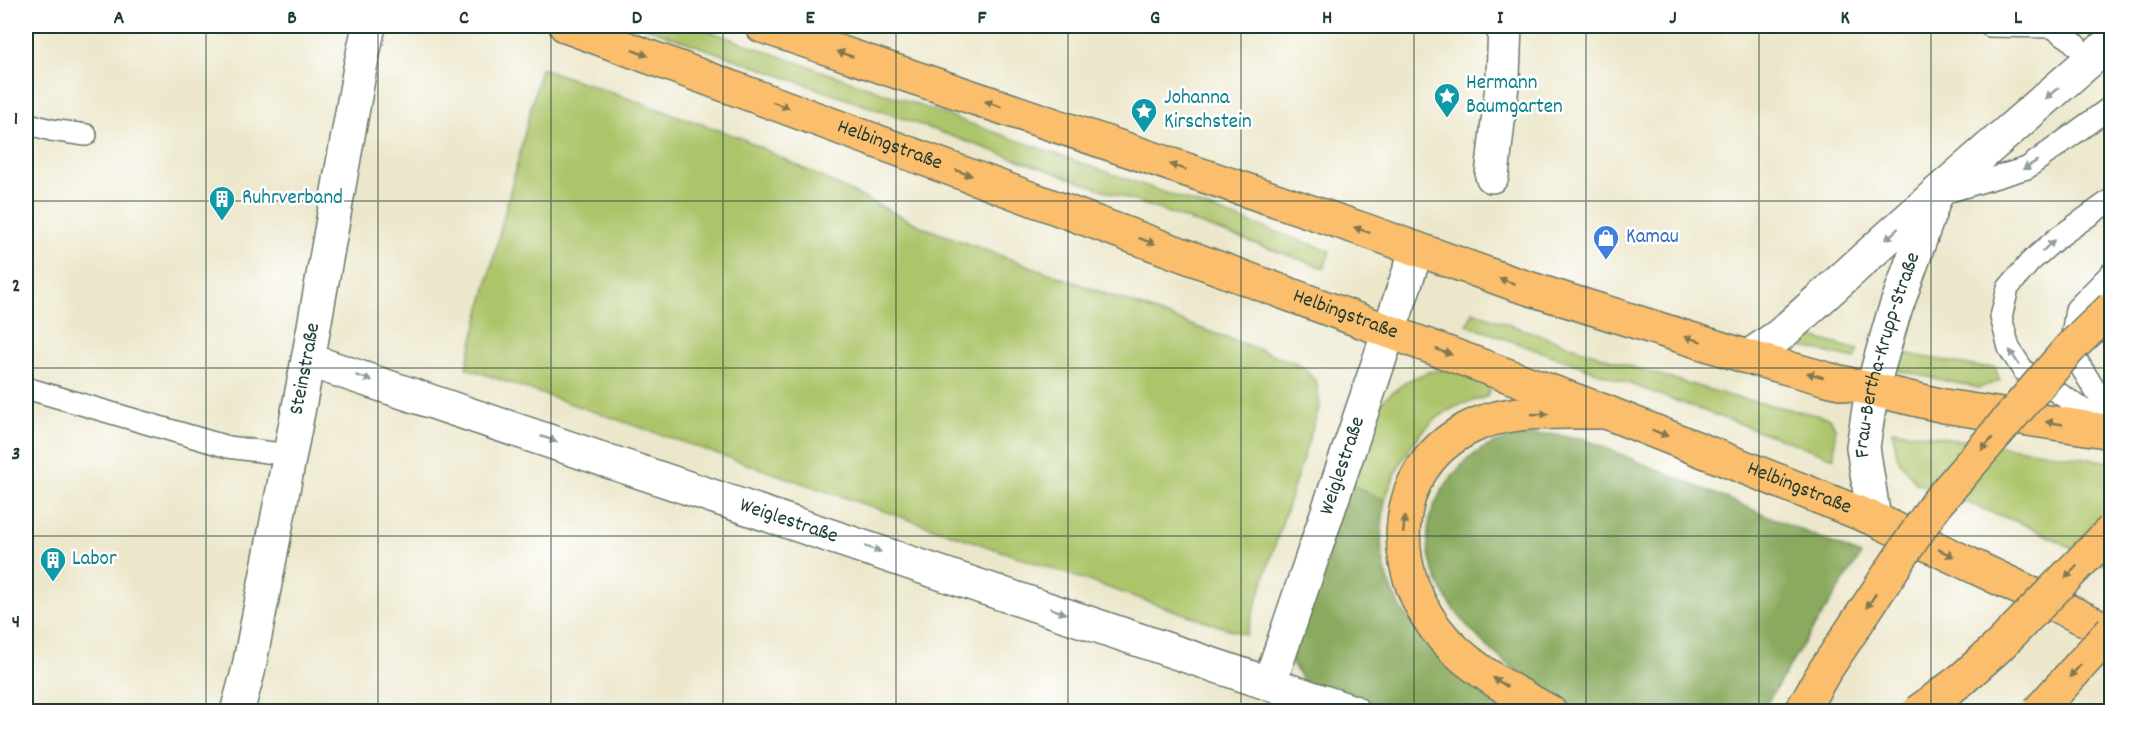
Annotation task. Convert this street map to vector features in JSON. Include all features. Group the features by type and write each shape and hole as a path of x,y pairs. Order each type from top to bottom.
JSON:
{"main road":[{"name":"Helbingstraße","path":"566,26 1606,412 1874,519 2112,631"},
{"path":"762,26 1512,283 1748,357 1944,406 2112,430"},
{"path":"1802,711 1824,672 1935,505 2070,348 2112,308"},
{"path":"1550,711 1524,698 1468,661 1445,639 1426,614 1414,593 1407,570 1402,541 1405,513 1408,497 1430,460 1448,442 1467,429 1490,420 1517,415 1606,412"},
{"path":"1918,711 1961,680 1998,647 2112,530"},
{"path":"2038,711 2112,631"}],"street":[{"name":"Steinstraße","path":"237,711 248,672 369,26"},
{"path":"1492,176 1503,76 1505,26"},
{"name":"Frau-Bertha-Krupp-Straße","path":"1748,357 1780,335 1935,195 2101,51"},
{"name":"Frau-Bertha-Krupp-Straße","path":"1874,519 1863,447 1872,389 1893,316 1935,195"},
{"name":"Weiglestraße","path":"1270,682 1418,249"},
{"name":"Weiglestraße","path":"308,360 1353,711"}],"lane":[{"path":"1989,26 2052,27 2070,39 2101,51"},
{"path":"1935,195 2027,168 2112,106"},
{"path":"26,123 51,130 86,135"},
{"path":"2112,199 2056,238 2030,262 2008,288 2001,317 2009,348 2023,370 2112,430"},
{"path":"2112,272 2076,309 2070,349 2112,418"},
{"path":"26,388 228,447 289,454"}],"green space":[{"path":"641,26 695,26 1330,251 1324,268"},
{"path":"541,68 741,138 925,228 1299,364 1316,381 1320,405 1246,635 466,368"},
{"path":"1473,312 1629,366 1734,397 1830,418 1835,428 1834,458 1467,325"},
{"path":"1800,334 1858,350 1855,359 1790,344"},
{"path":"1902,353 1979,367 1995,367 2000,381 1979,388 1896,370"},
{"path":"1443,370 1469,376 1481,382 1490,390 1487,396 1446,412 1423,432 1404,457 1385,500 1346,483 1383,400 1407,381 1428,372"},
{"path":"1892,430 2111,462 2111,567 2030,527 1916,483 1898,459"},
{"path":"1548,434 1582,438 1861,555 1762,711 1602,713 1585,711 1520,673 1470,629 1449,602 1435,574 1428,544 1431,513 1447,483 1468,459 1490,445 1516,438"},
{"path":"1346,483 1385,500 1381,537 1383,560 1400,606 1414,627 1447,664 1505,711 1386,711 1310,685 1301,678 1289,658"}],"place":[{"name":"Hermann Baumgarten","path":"1447,119"},
{"name":"Johanna Kirschstein","path":"1144,134"},
{"name":"Ruhrverband","path":"222,222"},
{"name":"Kamau","path":"1606,261"},
{"name":"Labor","path":"53,583"}]}
